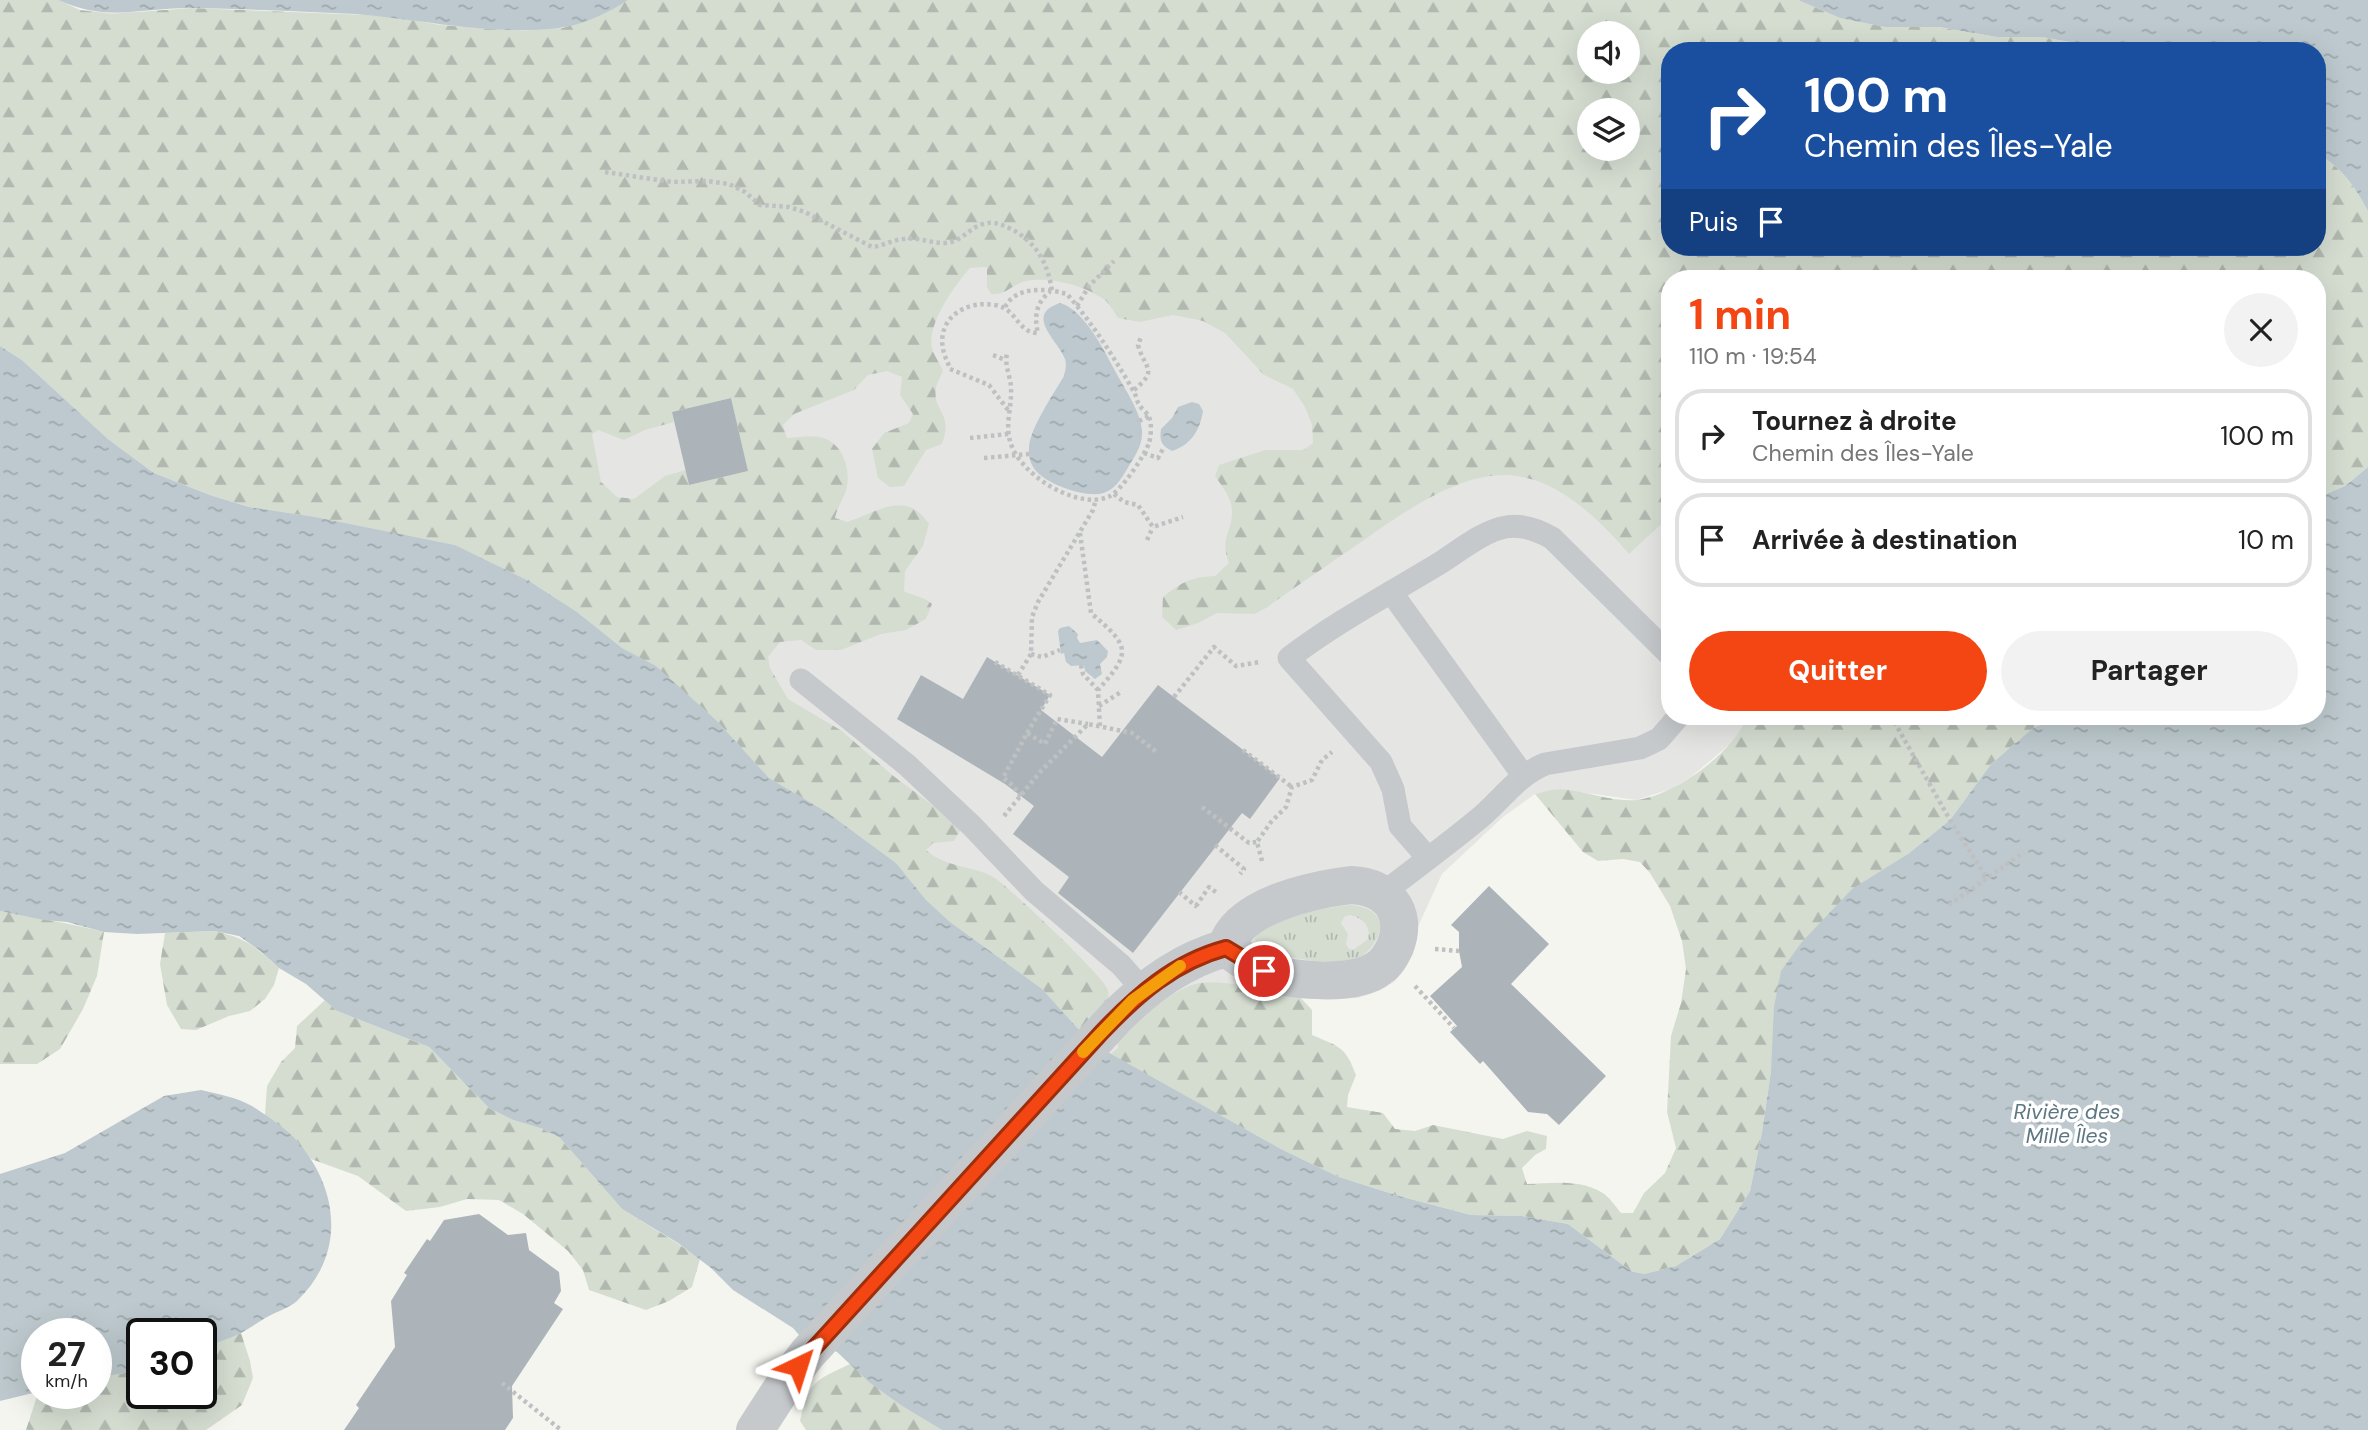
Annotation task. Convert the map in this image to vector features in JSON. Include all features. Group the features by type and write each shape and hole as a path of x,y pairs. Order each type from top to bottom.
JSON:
{"street":[{"path":"1351,885 1375,889 1392,902 1399,918 1397,940 1385,963 1364,976 1325,980 1283,976 1264,971 1226,948 1229,938 1245,921 1287,899 1351,885"},
{"path":"755,1430 808,1353 1101,1033 1144,991 1171,971 1226,948"}],"lane":[{"path":"1428,858 1400,826 1393,789 1381,762 1289,658 1313,639 1391,592 1493,531 1507,527 1537,530 1552,538 1661,646"},
{"path":"1391,592 1523,775"},
{"path":"800,680 907,765 972,826 1034,891 1121,965 1144,991"},
{"path":"1382,894 1483,815 1523,775 1545,764 1640,748 1660,739 1672,725"}],"path":[{"path":"605,172 672,182 708,181 729,184 760,205 789,207 805,212 872,247 902,239 953,242 984,223 999,223 1036,247 1048,268 1052,292"},
{"path":"1077,306 1089,286 1114,261"},
{"path":"1005,307 1017,293 1034,290 1067,294 1111,352 1134,390 1139,406 1149,416 1150,441 1114,494 1096,499 1055,490 1038,479 1015,455 1009,434 1011,379 1005,360 1007,353"},
{"path":"1009,411 989,385 950,369 942,346 947,321 956,311 982,304 1005,307 1013,312 1024,329 1038,333 1035,322 1039,304 1045,295 1052,292"},
{"path":"1134,390 1149,374 1149,367 1138,345 1141,337"},
{"path":"993,355 1005,360"},
{"path":"1139,421 1149,416"},
{"path":"971,438 1009,434"},
{"path":"1144,453 1158,458 1164,447"},
{"path":"984,458 1029,454"},
{"path":"1114,494 1124,502 1138,505 1153,527"},
{"path":"1018,675 1031,654 1031,617 1093,510 1096,499"},
{"path":"1147,540 1153,527 1184,517"},
{"path":"1080,533 1091,613 1119,638 1122,649 1118,668 1098,690 1100,727"},
{"path":"1174,697 1214,647 1236,666 1289,658"},
{"path":"1031,654 1042,657 1060,650"},
{"path":"995,662 1050,695 1003,778 1021,796"},
{"path":"1081,665 1083,674 1098,690"},
{"path":"1098,706 1121,692"},
{"path":"1027,733 1045,744 1057,719 1132,733 1158,753"},
{"path":"1001,820 1040,772 1088,724"},
{"path":"1896,725 1986,877"},
{"path":"1243,750 1292,787"},
{"path":"1292,787 1312,780 1326,757"},
{"path":"1202,807 1248,843 1257,842 1286,807 1292,787"},
{"path":"1257,842 1262,861"},
{"path":"1215,845 1244,869 1237,878"},
{"path":"1949,905 2024,852"},
{"path":"1179,892 1204,913"},
{"path":"1411,982 1454,1028"},
{"path":"502,1382 561,1430"}],"shaded area":[{"path":"0,0 58,0 80,10 563,28 628,0 1798,0 1840,18 2017,42 1661,42 1661,256 2326,256 2326,164 2368,211 2368,467 2326,493 2326,270 1661,270 1661,725 1743,725 1737,738 1691,777 1671,789 1636,800 1559,789 1535,794 1503,817 1442,874 1416,931 1408,963 1395,981 1381,990 1358,998 1319,999 1282,995 1118,1048 1110,1054 1081,1032 0,346"}],"green space":[{"path":"0,0 58,0 80,10 111,14 191,8 393,16 439,25 520,31 563,28 593,18 628,0 1798,0 1840,18 1885,27 1939,27 1997,37 2042,37 2070,42 1661,42 1661,256 2326,256 2326,160 2347,178 2368,211 2368,467 2345,486 2326,494 2326,270 1661,270 1661,524 1629,554 1590,514 1560,492 1525,478 1507,475 1487,477 1466,482 1426,500 1254,614 1217,613 1176,630 1162,617 1163,597 1187,581 1215,576 1229,563 1225,547 1232,507 1215,476 1219,465 1265,450 1303,450 1313,443 1312,425 1305,407 1293,389 1264,375 1225,333 1203,321 1173,315 1140,322 1118,318 1107,302 1097,295 1057,281 1026,281 1001,293 991,294 987,287 987,267 970,268 942,307 931,341 943,371 936,396 946,425 942,444 926,450 904,486 890,487 878,478 872,449 884,433 909,423 913,414 900,395 902,377 887,371 868,375 854,390 794,414 783,425 787,438 822,437 841,453 848,480 835,518 847,522 881,509 901,505 920,513 929,524 923,546 905,571 904,591 932,604 926,619 906,630 881,634 841,650 816,650 801,640 780,642 768,657 770,668 788,699 842,731 892,775 950,818 960,831 954,841 933,843 926,850 943,861 995,878 1055,932 1101,980 1108,991 1107,1010 1081,1032 1042,989 950,922 926,900 896,863 828,813 769,778 716,720 656,667 622,648 577,612 529,581 455,545 315,517 249,507 210,495 154,473 108,439 22,360 0,346","holes":["731,398 748,471 689,485 686,470 665,476 634,499 617,497 601,482 592,434 598,430 624,440 645,430 674,422 672,412"]},
{"path":"1742,725 2040,725 1991,764 1950,820 1908,854 1771,1071 1750,1191 1720,1239 1676,1266 1644,1274 1631,1271 1568,1224 1522,1216 1471,1215 1339,1177 1281,1149 1110,1054 1118,1048 1118,1040 1153,1009 1182,989 1198,983 1229,983 1300,997 1312,1010 1312,1035 1340,1049 1352,1065 1356,1075 1348,1095 1347,1107 1383,1113 1395,1129 1415,1131 1433,1125 1503,1139 1527,1131 1547,1136 1546,1149 1535,1155 1522,1168 1527,1184 1584,1185 1604,1194 1621,1213 1633,1213 1644,1193 1665,1173 1676,1148 1667,1112 1671,1036 1681,1003 1686,969 1682,941 1670,906 1640,862 1623,859 1598,861 1583,852 1535,794 1561,789 1617,799 1636,800 1651,797 1701,770 1730,744"},
{"path":"1351,905 1373,912 1382,923 1373,945 1363,955 1353,959 1324,961 1291,957 1276,953 1255,940 1256,935 1267,928 1290,918","holes":["1352,915 1363,921 1369,934 1368,939 1353,950 1346,944 1348,934 1341,923 1345,916"]},
{"path":"0,911 104,932 97,976 83,1009 60,1049 37,1064 0,1064"},
{"path":"214,931 250,944 279,968 274,985 265,999 250,1011 229,1016 196,1030 181,1029 167,1005 160,964 165,933"},
{"path":"325,1000 337,1011 429,1047 489,1108 560,1138 622,1209 700,1259 692,1287 669,1301 646,1310 589,1290 583,1270 568,1251 523,1214 499,1200 467,1199 440,1207 406,1211 358,1176 311,1159 296,1140 265,1115 267,1086 281,1062 295,1048 297,1026"},
{"path":"241,1333 253,1378 242,1405 206,1430 26,1430 33,1409 112,1409 112,1375 126,1373 126,1409 217,1409 217,1342"},
{"path":"850,1364 902,1406 942,1430 806,1430 800,1421 810,1390 828,1374"}],"water":[{"path":"58,0 628,0 604,14 577,24 559,28 502,30 360,15 298,12 194,8 93,11"},
{"path":"1798,0 2368,0 2368,211 2347,178 2326,160 2326,42 2070,42 2042,37 1997,37 1939,27 1885,27 1840,18"},
{"path":"1060,303 1077,313 1104,350 1138,413 1142,430 1139,448 1123,476 1110,490 1099,494 1080,493 1051,482 1037,472 1030,458 1029,448 1033,432 1064,376 1065,359 1046,329 1044,321 1044,314 1049,308"},
{"name":"Rivière des Mille Îles","path":"0,346 22,360 108,439 154,473 249,507 315,517 455,545 529,581 577,612 622,648 656,666 716,720 769,778 828,813 896,863 926,900 950,922 1042,989 1081,1032 1111,1054 1281,1149 1339,1177 1471,1215 1522,1216 1568,1224 1631,1271 1644,1274 1676,1266 1720,1239 1750,1191 1771,1071 1774,1007 1781,971 1801,943 1852,889 1908,854 1950,820 1991,764 2033,728 2040,725 2326,725 2326,494 2345,486 2368,467 2368,1430 942,1430 869,1382 837,1352 800,1336 793,1328 733,1290 711,1268 678,1243 622,1209 560,1138 489,1108 429,1047 337,1011 306,984 279,968 239,936 214,931 137,934 104,932 67,922 0,911"},
{"path":"1192,402 1199,404 1203,411 1200,424 1189,441 1172,451 1162,443 1161,429 1178,407"},
{"path":"1069,626 1078,634 1080,643 1097,640 1108,651 1107,657 1100,664 1102,674 1095,679 1085,671 1084,665 1071,666 1066,662 1064,653 1061,654 1058,631"},
{"path":"201,1090 233,1098 252,1106 276,1122 298,1142 312,1161 329,1202 329,1243 323,1264 313,1283 291,1306 241,1333 217,1342 217,1318 126,1318 126,1373 112,1375 112,1318 21,1318 21,1396 0,1401 0,1174 65,1153 164,1096"}],"building":[{"path":"731,398 748,471 689,485 672,412"},
{"path":"987,657 1050,695 1041,710 1102,757 1158,685 1280,778 1250,819 1242,813 1133,953 1058,893 1069,877 1013,834 1034,806 1005,784 897,719 921,675 963,699"},
{"path":"1489,886 1549,944 1511,984 1606,1076 1559,1125 1547,1114 1528,1112 1483,1061 1480,1064 1450,1032 1457,1026 1430,996 1462,967 1459,932 1451,925"},
{"path":"479,1214 508,1235 526,1233 529,1250 559,1272 561,1291 554,1303 563,1309 512,1386 513,1418 505,1430 344,1430 359,1408 356,1405 395,1347 391,1301 407,1275 404,1273 427,1239 430,1241 444,1220"}],"slow traffic":[{"path":"1083,1052 1133,1000 1180,966"}],"route":[{"path":"798,1366 1101,1033 1144,991 1171,971 1226,948 1264,971"}]}
